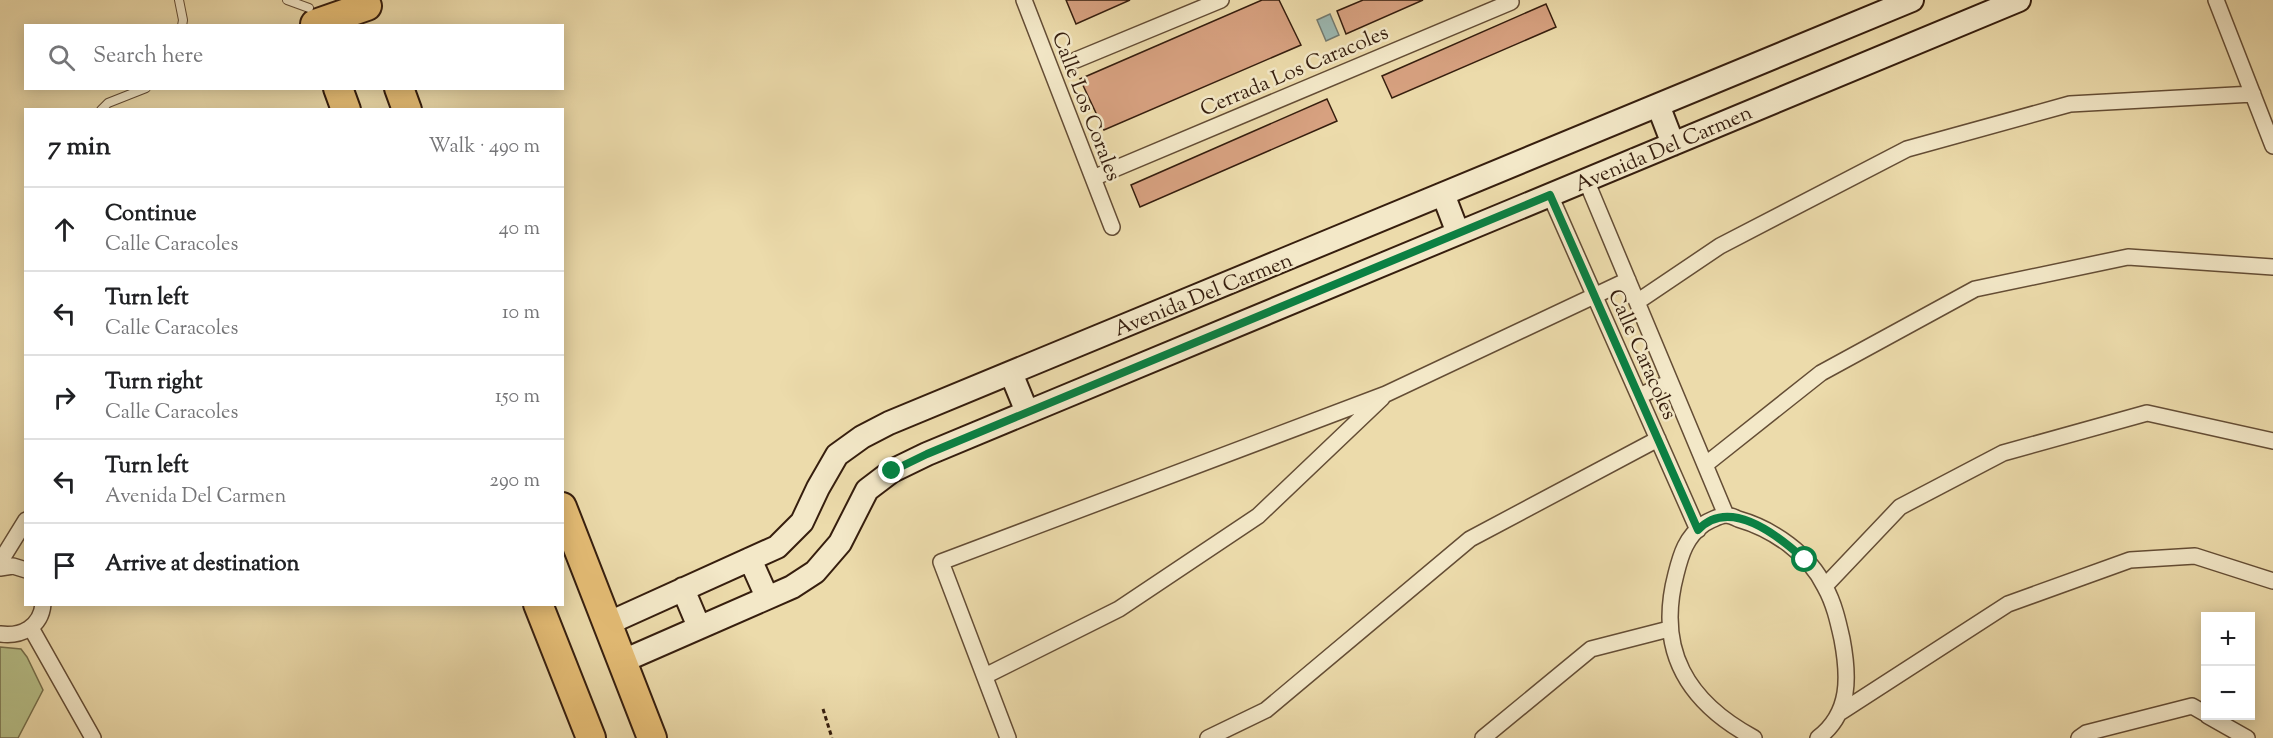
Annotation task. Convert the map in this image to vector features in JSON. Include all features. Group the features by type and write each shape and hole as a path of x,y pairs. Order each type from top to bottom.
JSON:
{"highway":[{"path":"306,12 369,10"},
{"path":"339,90 345,108"},
{"path":"400,90 406,108"},
{"path":"564,512 652,738"},
{"path":"539,606 591,738"}],"main road":[{"name":"Avenida Del Carmen","path":"609,623 777,547 802,522 837,455 862,437 889,423 1912,0"},
{"name":"Avenida Del Carmen","path":"623,661 792,587 815,572 840,543 867,490 892,471 1027,412 1673,144 2007,2"},
{"path":"1658,105 1673,144"},
{"path":"1443,194 1458,233"},
{"path":"1011,373 1027,412"},
{"path":"750,559 767,597"},
{"path":"683,589 699,627"}],"street":[{"name":"Calle Los Corales","path":"1024,0 1112,227"},
{"path":"1076,60 1221,0"},
{"path":"2216,0 2273,146"},
{"name":"Cerrada Los Caracoles","path":"1092,178 1483,6 1511,2"},
{"path":"1637,302 1720,246 1907,149 2070,104 2253,94"},
{"name":"Calle Caracoles","path":"1586,180 1726,515"},
{"name":"Calle Caracoles","path":"1550,195 1698,530"},
{"path":"1705,465 1821,373 1975,289 2128,257 2273,267"},
{"path":"1008,738 941,562 1386,394 1594,294 1628,280"},
{"path":"1639,396 1670,382"},
{"path":"985,676 1119,609 1258,516 1386,394"},
{"path":"1825,586 1900,507 2003,453 2147,413 2273,441"},
{"path":"1208,738 1266,710 1470,539 1658,439"},
{"path":"1754,738 1728,724 1701,700 1679,666 1669,628 1673,585 1682,548 1704,524 1726,515 1750,522 1780,537 1805,560 1825,586 1837,617 1844,648 1847,681 1841,712"},
{"path":"0,562 24,523"},
{"path":"1819,738 1841,712 2008,604 2130,560 2195,556 2273,580"},
{"path":"0,568 13,566 24,569"},
{"path":"0,634 11,636 31,628 39,619 42,606"},
{"path":"31,628 93,738"},
{"path":"1483,738 1592,650 1669,628"},
{"path":"2083,736 2192,706 2201,711"},
{"path":"2216,720 2247,738"},
{"path":"2083,736 2115,738"}],"lane":[{"path":"179,0 182,24"},
{"path":"103,108 108,103 142,90"}],"path":[{"path":"823,709 832,738"}],"green space":[{"path":"0,647 21,649 43,690 18,738 0,738"}],"water":[{"path":"1330,14 1339,35 1326,41 1317,20"}],"building":[{"path":"1066,0 1130,0 1076,24"},
{"path":"1262,0 1279,0 1301,45 1104,130 1080,79"},
{"path":"1363,0 1423,0 1346,34 1337,11"},
{"path":"1546,4 1556,27 1392,98 1382,76"},
{"path":"1327,99 1337,121 1140,207 1131,185"}],"route":[{"path":"892,471 927,454 1550,195 1698,530 1704,524 1726,515 1750,522 1780,537 1805,560"}]}
